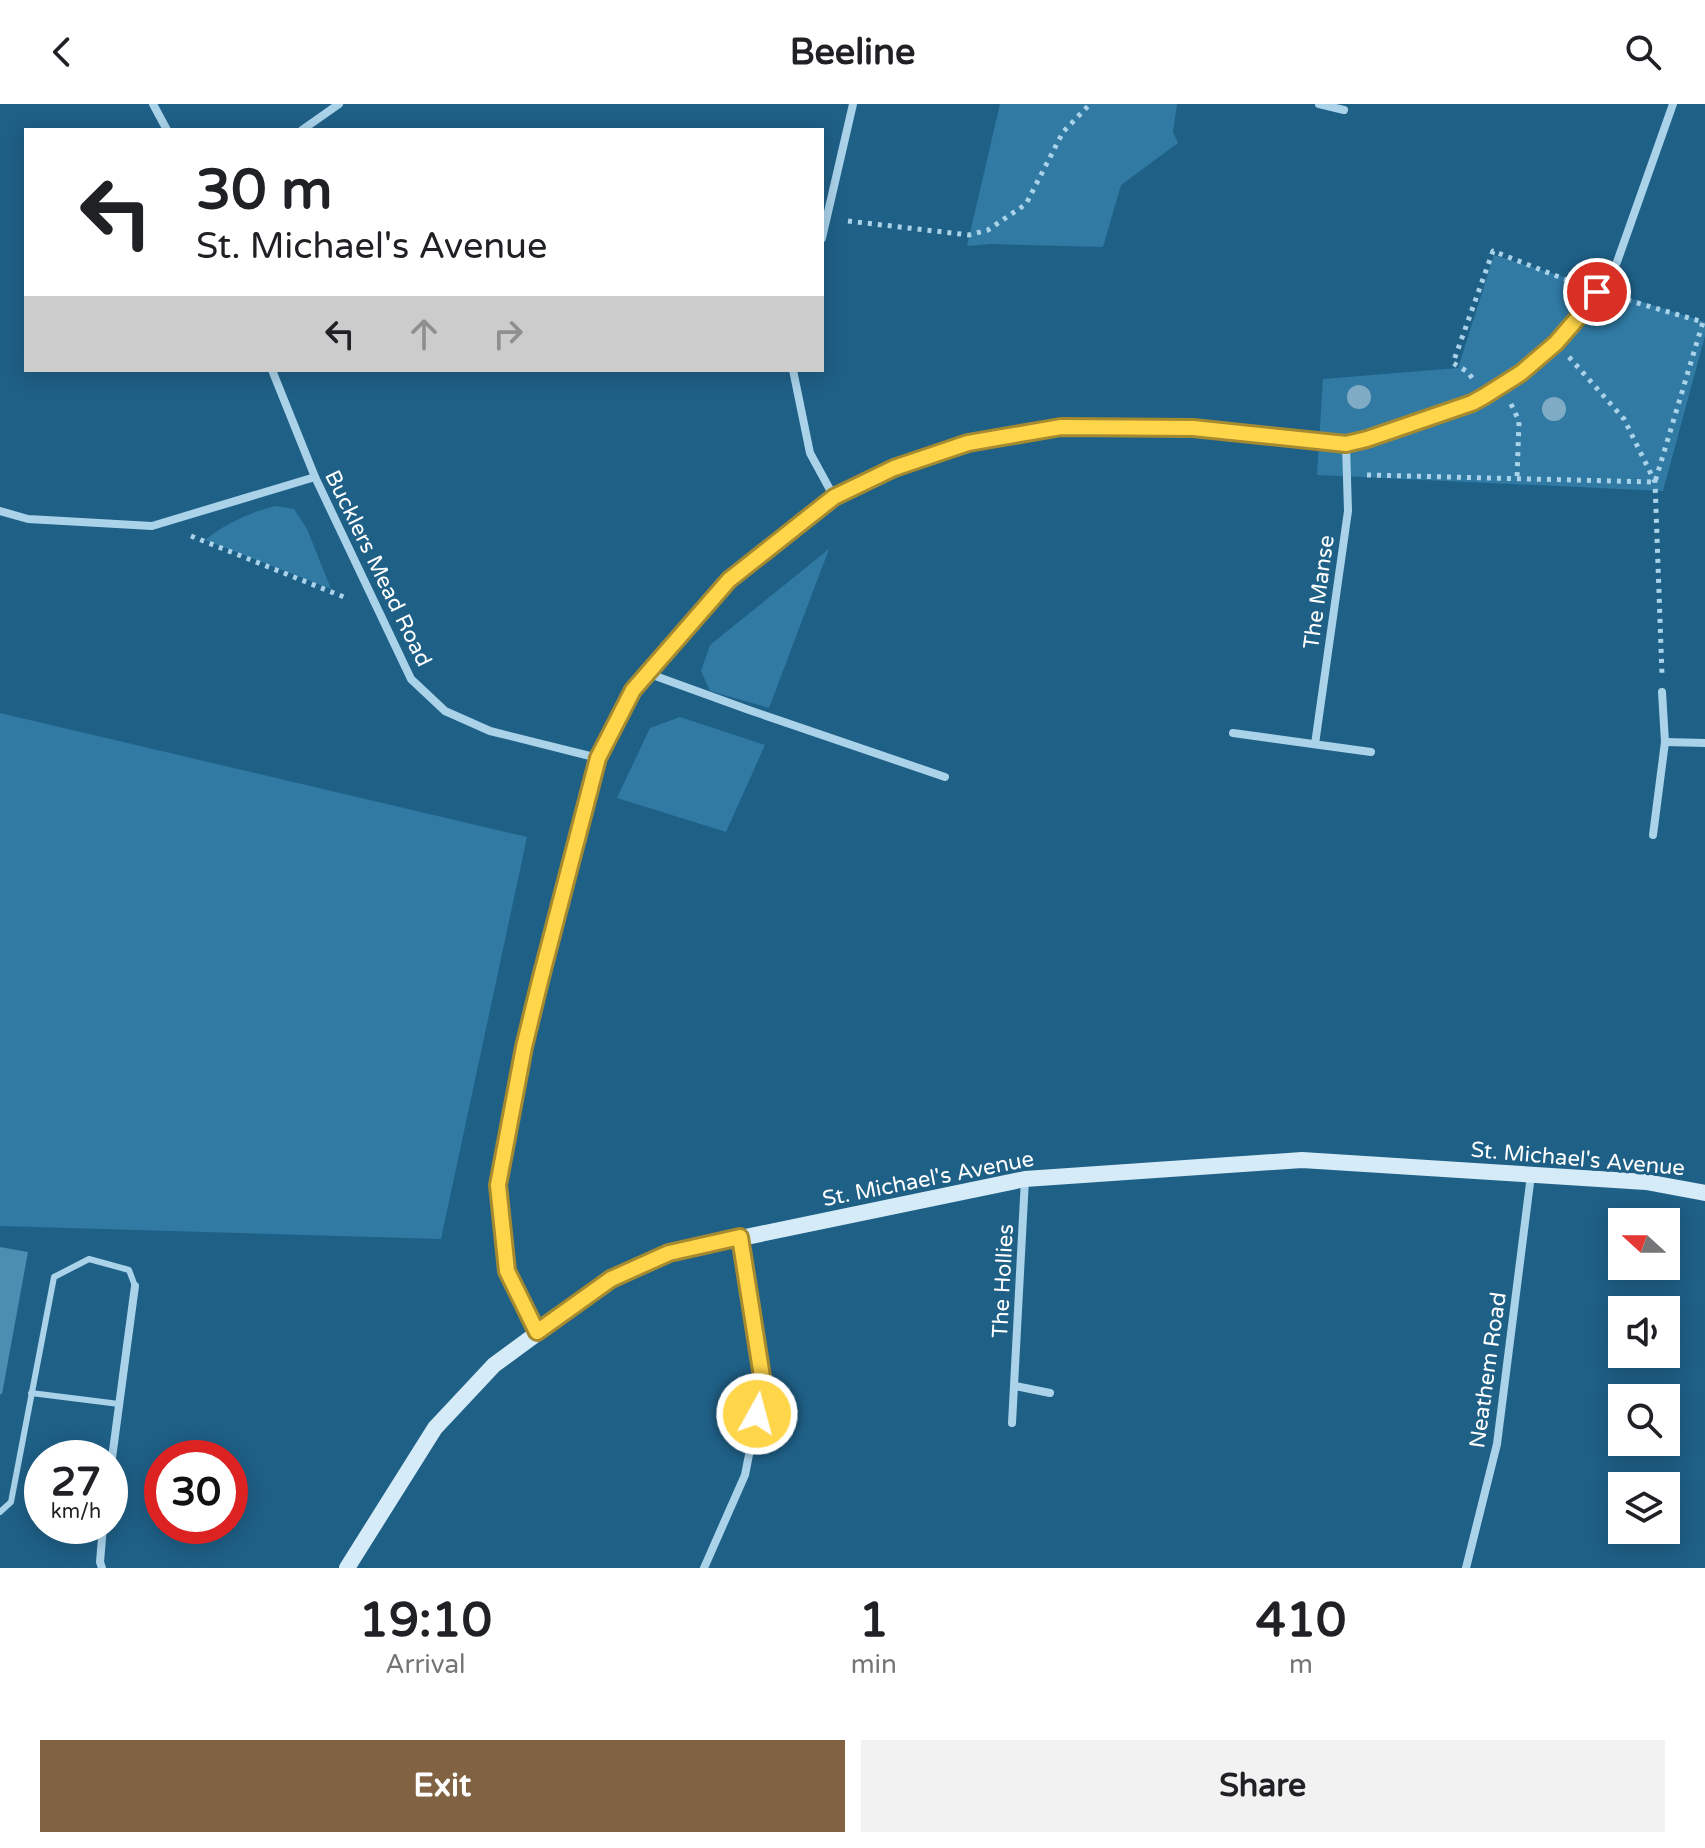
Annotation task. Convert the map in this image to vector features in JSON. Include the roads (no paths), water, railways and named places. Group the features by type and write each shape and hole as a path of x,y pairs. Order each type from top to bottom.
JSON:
{"street":[{"path":"153,104 166,128"},
{"path":"305,128 339,104"},
{"path":"824,230 853,104"},
{"path":"1319,104 1344,110"},
{"path":"537,1332 507,1271 498,1185 524,1047 598,758 633,690 729,580 834,497 894,468 968,443 1061,427 1193,428 1346,444 1472,403 1521,373 1556,343 1588,306 1617,262 1673,104"},
{"name":"Bucklers Mead Road","path":"273,372 315,477 411,679 445,711 490,731 598,758"},
{"path":"793,372 810,453 834,497"},
{"name":"The Manse","path":"1315,744 1348,511 1346,444"},
{"path":"0,511 28,519 152,526 315,477"},
{"path":"647,673 945,777"},
{"path":"1653,835 1665,742 1662,692"},
{"path":"1233,733 1371,752"},
{"path":"1665,742 1705,743"},
{"name":"St. Michael's Avenue","path":"347,1568 435,1428 494,1365 611,1279 669,1253 1025,1179 1302,1160 1646,1182 1705,1193"},
{"name":"Neathem Road","path":"1466,1568 1497,1444 1531,1174"},
{"name":"The Hollies","path":"1012,1423 1025,1179"},
{"path":"704,1568 745,1475 763,1383 740,1237"},
{"path":"114,1440 135,1286"},
{"path":"1015,1386 1050,1393"},
{"path":"102,1544 102,1568"}],"lane":[{"path":"0,1512 11,1502 54,1277 89,1259 129,1270 135,1286"},
{"path":"31,1393 119,1404"}]}
